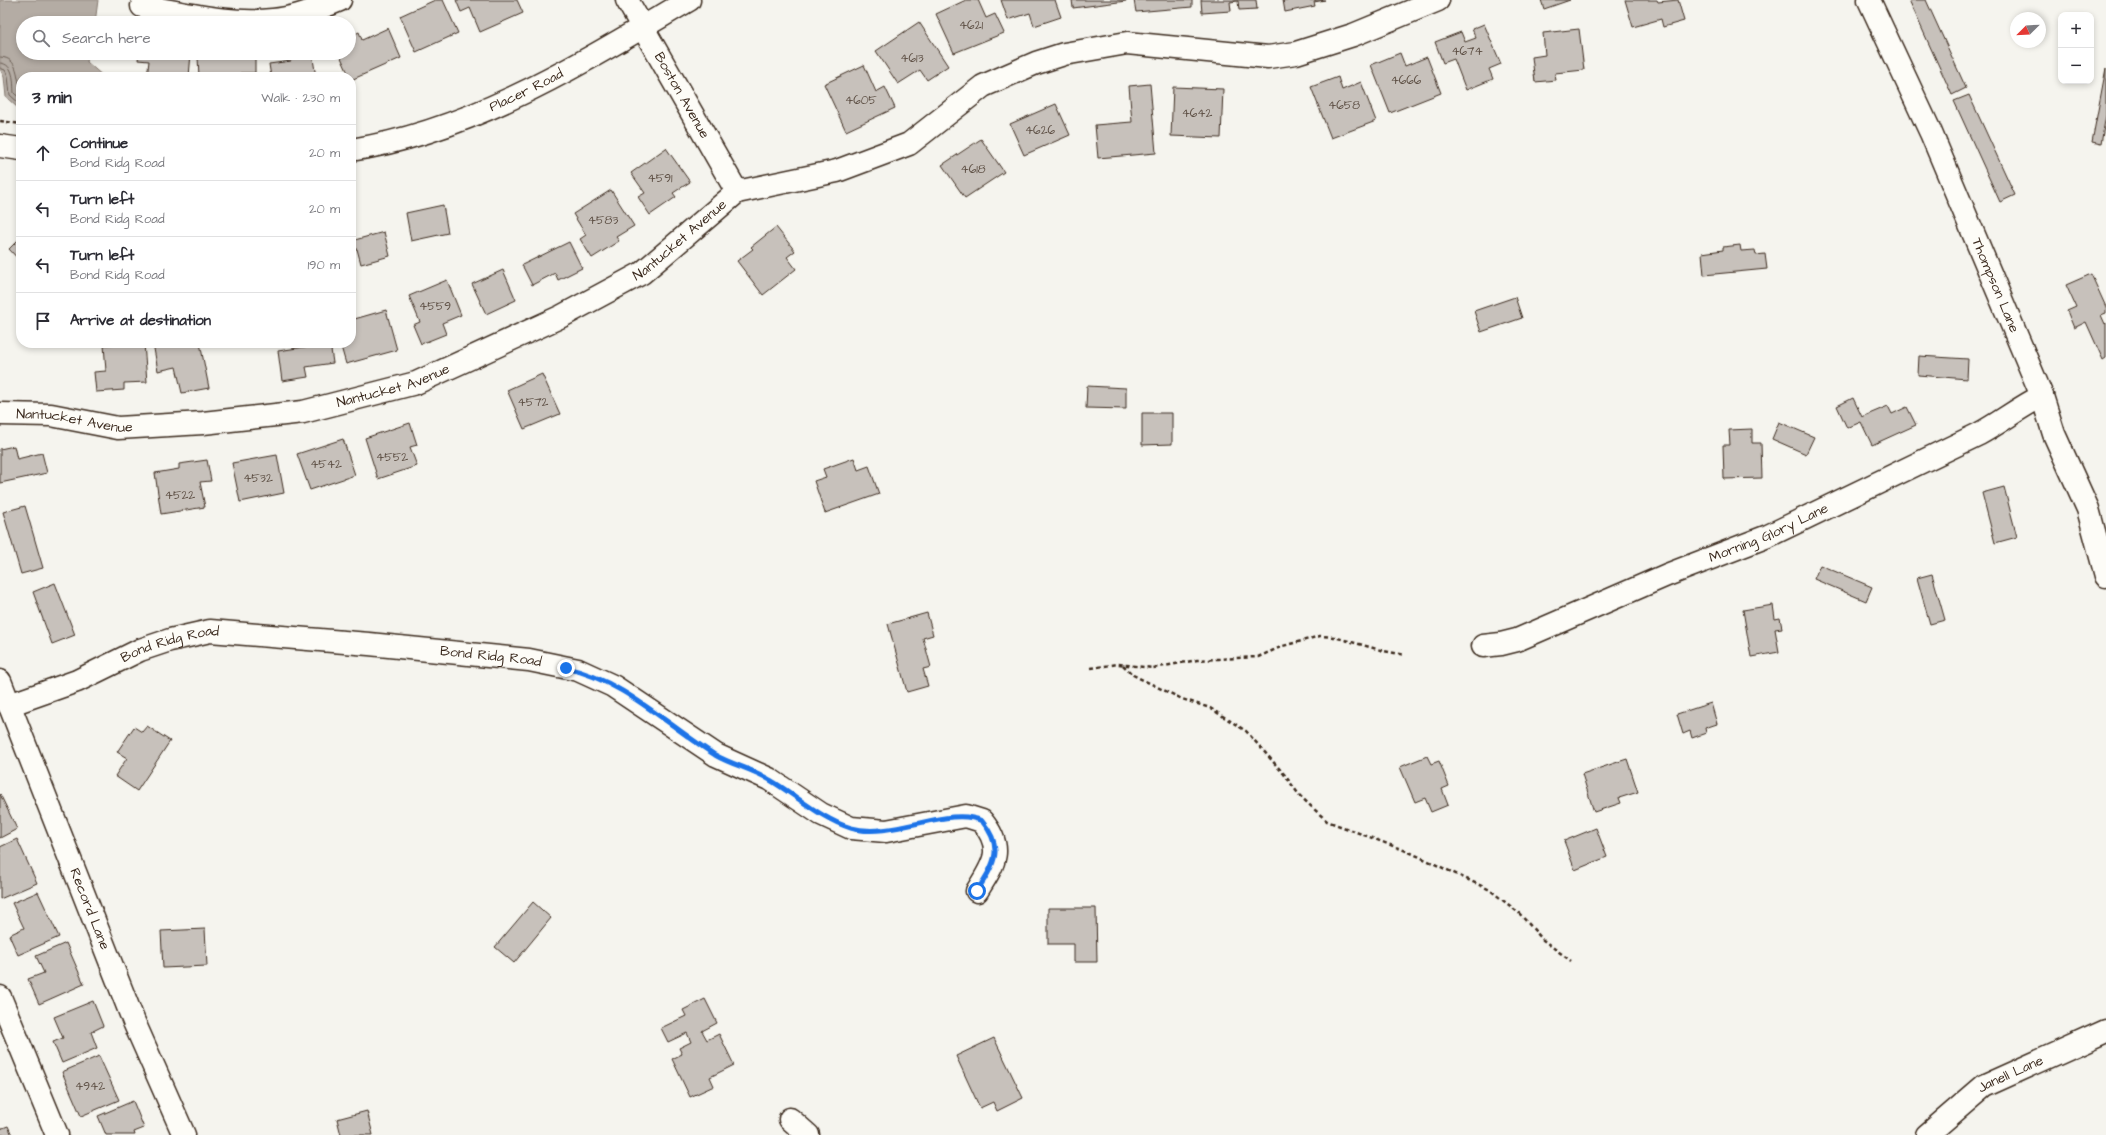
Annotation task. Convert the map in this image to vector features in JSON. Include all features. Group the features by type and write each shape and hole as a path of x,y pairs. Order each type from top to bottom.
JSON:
{"street":[{"path":"293,16 340,0"},
{"name":"Boston Avenue","path":"627,0 737,192"},
{"name":"Placer Road","path":"356,149 448,124 522,94 689,0"},
{"path":"737,192 837,171 909,144 983,86 1036,63 1064,54 1127,43 1268,57 1296,53 1353,35 1438,0"},
{"name":"Thompson Lane","path":"1869,0 1931,133 2042,396 2054,434 2088,508 2106,576"},
{"path":"142,6 205,16"},
{"path":"0,146 16,148"},
{"name":"Nantucket Avenue","path":"0,414 51,415 118,428 203,423 303,412 416,384 562,316 642,273 737,192"},
{"name":"Morning Glory Lane","path":"1484,646 1517,640 1667,575 1768,536 1979,434 2002,422 2020,407 2042,396"},
{"name":"Bond Ridg Road","path":"9,706 77,681 140,650 170,640 210,631 384,645 551,664 578,670 613,686 716,756 769,779 821,814 851,828 886,831 966,816 982,821 994,838 996,855 990,871 977,891"},
{"name":"Record Lane","path":"0,681 134,1022 184,1135"},
{"path":"0,997 57,1135"},
{"name":"Janell Lane","path":"1927,1135 1969,1097 1988,1083 2106,1031"},
{"path":"790,1119 808,1135"}],"path":[{"path":"0,121 16,123"},
{"path":"1091,668 1104,665 1123,665 1153,668 1197,660 1258,657 1290,644 1320,636 1334,637 1384,651 1405,655"},
{"path":"1123,665 1133,675 1182,699 1210,708 1246,731 1284,774 1300,796 1327,821 1408,852 1490,890 1519,913 1543,940 1571,961"}],"water":[{"path":"0,0 98,0 96,16 16,16 16,60 87,60 87,62 98,72 16,72 16,106 6,97 4,77 0,69"}],"building":[{"path":"435,0 443,0 458,33 416,52 400,16"},
{"path":"456,0 517,0 523,13 480,32 470,8 461,12"},
{"path":"966,0 978,0 986,18 995,14 1004,33 954,53 936,14"},
{"path":"1001,0 1055,0 1061,17 1034,26 1030,13 1008,20"},
{"path":"1072,0 1126,0 1126,1 1073,8"},
{"path":"1134,0 1192,0 1192,7 1136,12"},
{"path":"1201,0 1256,0 1257,9 1239,10 1238,1 1230,2 1231,11 1202,13"},
{"path":"1283,0 1325,0 1314,2 1315,6 1285,12"},
{"path":"1541,0 1570,0 1544,9"},
{"path":"1625,0 1657,0 1658,2 1678,0 1684,21 1663,27 1661,19 1633,27"},
{"path":"1909,0 1926,0 1966,88 1952,95"},
{"path":"919,22 948,66 927,80 920,70 898,84 876,51"},
{"path":"1484,24 1501,64 1489,69 1493,79 1466,90 1454,59 1443,63 1435,42 1461,32 1465,42 1476,38 1472,29"},
{"path":"388,28 401,58 356,78 356,72 347,72 342,60 356,60 356,34 359,32 362,40"},
{"path":"1579,29 1584,70 1555,73 1556,80 1535,82 1532,57 1545,55 1543,33"},
{"path":"1400,53 1405,66 1427,57 1441,93 1390,113 1371,65"},
{"path":"138,60 190,60 189,72 148,72 149,61"},
{"path":"198,60 255,60 255,72 199,72"},
{"path":"313,60 315,72 270,72 269,64"},
{"path":"864,65 876,92 885,87 895,108 846,131 824,84"},
{"path":"2106,68 2106,115 2101,144 2092,142"},
{"path":"1338,77 1342,90 1361,82 1376,121 1331,138 1311,87"},
{"path":"1150,84 1156,153 1098,158 1095,125 1132,122 1129,86"},
{"path":"1173,87 1223,89 1221,138 1171,136"},
{"path":"1969,95 2015,195 2000,202 1954,101"},
{"path":"1056,104 1070,135 1024,155 1010,124"},
{"path":"981,139 1004,172 965,198 942,165"},
{"path":"666,148 690,182 673,193 676,197 650,215 638,197 645,193 631,173"},
{"path":"611,190 634,226 616,237 619,241 592,258 580,239 586,235 573,214"},
{"path":"443,205 448,233 411,241 406,213"},
{"path":"776,227 795,251 787,257 796,269 763,295 737,261 753,249 751,247"},
{"path":"384,232 390,256 361,264 356,249 356,240"},
{"path":"16,242 16,257 9,249"},
{"path":"569,242 582,268 558,280 555,273 532,285 522,265"},
{"path":"1740,245 1741,251 1755,250 1756,255 1765,254 1767,269 1704,275 1702,253 1723,250 1723,247"},
{"path":"503,270 516,300 486,314 472,284"},
{"path":"2091,274 2106,307 2106,313 2101,315 2105,324 2106,323 2106,358 2103,360 2086,322 2074,328 2067,311 2076,307 2066,285"},
{"path":"447,280 461,315 442,323 446,334 421,344 413,325 420,322 409,296"},
{"path":"1515,297 1522,318 1481,332 1474,311"},
{"path":"386,310 397,350 346,364 341,348 356,348 356,319"},
{"path":"104,348 144,348 147,382 124,383 124,390 96,392 94,372 106,371"},
{"path":"154,348 201,348 209,388 182,393 176,367 158,371"},
{"path":"298,348 331,348 333,363 306,367 308,377 282,381 278,351"},
{"path":"1919,356 1968,359 1967,379 1918,375"},
{"path":"542,374 560,414 524,429 507,390"},
{"path":"1087,386 1126,388 1126,409 1086,408"},
{"path":"1853,398 1862,417 1888,406 1892,414 1907,407 1916,425 1872,445 1861,422 1847,428 1837,406"},
{"path":"1142,413 1172,413 1172,444 1142,445"},
{"path":"1779,422 1814,437 1806,454 1772,439"},
{"path":"410,423 417,445 410,447 417,466 378,479 365,438"},
{"path":"1752,429 1752,443 1761,443 1762,478 1724,479 1723,445 1730,445 1729,430"},
{"path":"343,439 355,475 310,490 297,454"},
{"path":"14,446 17,459 42,453 47,473 0,483 0,449"},
{"path":"277,455 284,493 240,502 232,463"},
{"path":"854,458 858,470 869,466 879,494 825,513 814,481 826,477 823,469"},
{"path":"207,460 211,481 200,482 205,507 161,514 155,473 179,469 179,464"},
{"path":"2004,487 2017,537 1995,543 1982,493"},
{"path":"25,506 43,568 21,574 3,512"},
{"path":"1820,565 1872,587 1866,601 1814,579"},
{"path":"1932,574 1945,620 1930,624 1917,578"},
{"path":"55,583 75,635 52,644 33,592"},
{"path":"1773,605 1775,619 1780,618 1782,628 1775,629 1779,652 1751,657 1743,610"},
{"path":"927,613 933,635 923,638 931,667 923,669 928,686 907,692 888,624"},
{"path":"1711,703 1717,724 1705,728 1706,733 1692,738 1690,731 1683,734 1677,714"},
{"path":"147,726 170,741 137,791 115,776 127,758 117,752 134,727 142,732"},
{"path":"1427,756 1431,764 1439,761 1449,786 1442,789 1448,805 1431,812 1425,798 1415,802 1400,767"},
{"path":"1627,759 1638,792 1619,798 1621,803 1594,812 1582,774"},
{"path":"0,794 17,829 0,838"},
{"path":"1596,828 1607,857 1575,870 1564,841"},
{"path":"17,839 37,883 0,899 0,847"},
{"path":"38,892 59,937 18,955 9,935 24,928 12,903"},
{"path":"533,902 551,918 514,963 495,947"},
{"path":"1048,908 1096,908 1097,962 1074,962 1074,944 1048,944"},
{"path":"205,929 207,966 163,968 161,931"},
{"path":"66,943 84,984 39,1004 28,979 44,973 36,956"},
{"path":"705,999 717,1023 702,1031 707,1040 719,1034 734,1065 710,1077 714,1086 690,1097 672,1059 682,1054 679,1048 691,1042 687,1033 668,1042 661,1028 686,1016 683,1010"},
{"path":"93,1001 103,1026 91,1032 97,1048 62,1063 53,1042 63,1038 54,1017"},
{"path":"994,1038 1023,1098 997,1111 993,1102 980,1108 956,1056"},
{"path":"99,1056 119,1100 81,1116 62,1072"},
{"path":"133,1101 144,1128 134,1132 135,1135 106,1135 98,1116"},
{"path":"367,1111 373,1135 341,1135 337,1119"},
{"path":"8,1126 12,1135 0,1135 0,1129"}],"route":[{"path":"566,668 578,670 613,686 716,756 769,779 821,814 851,828 886,831 966,816 982,821 994,838 996,855 990,871 977,891"}]}
